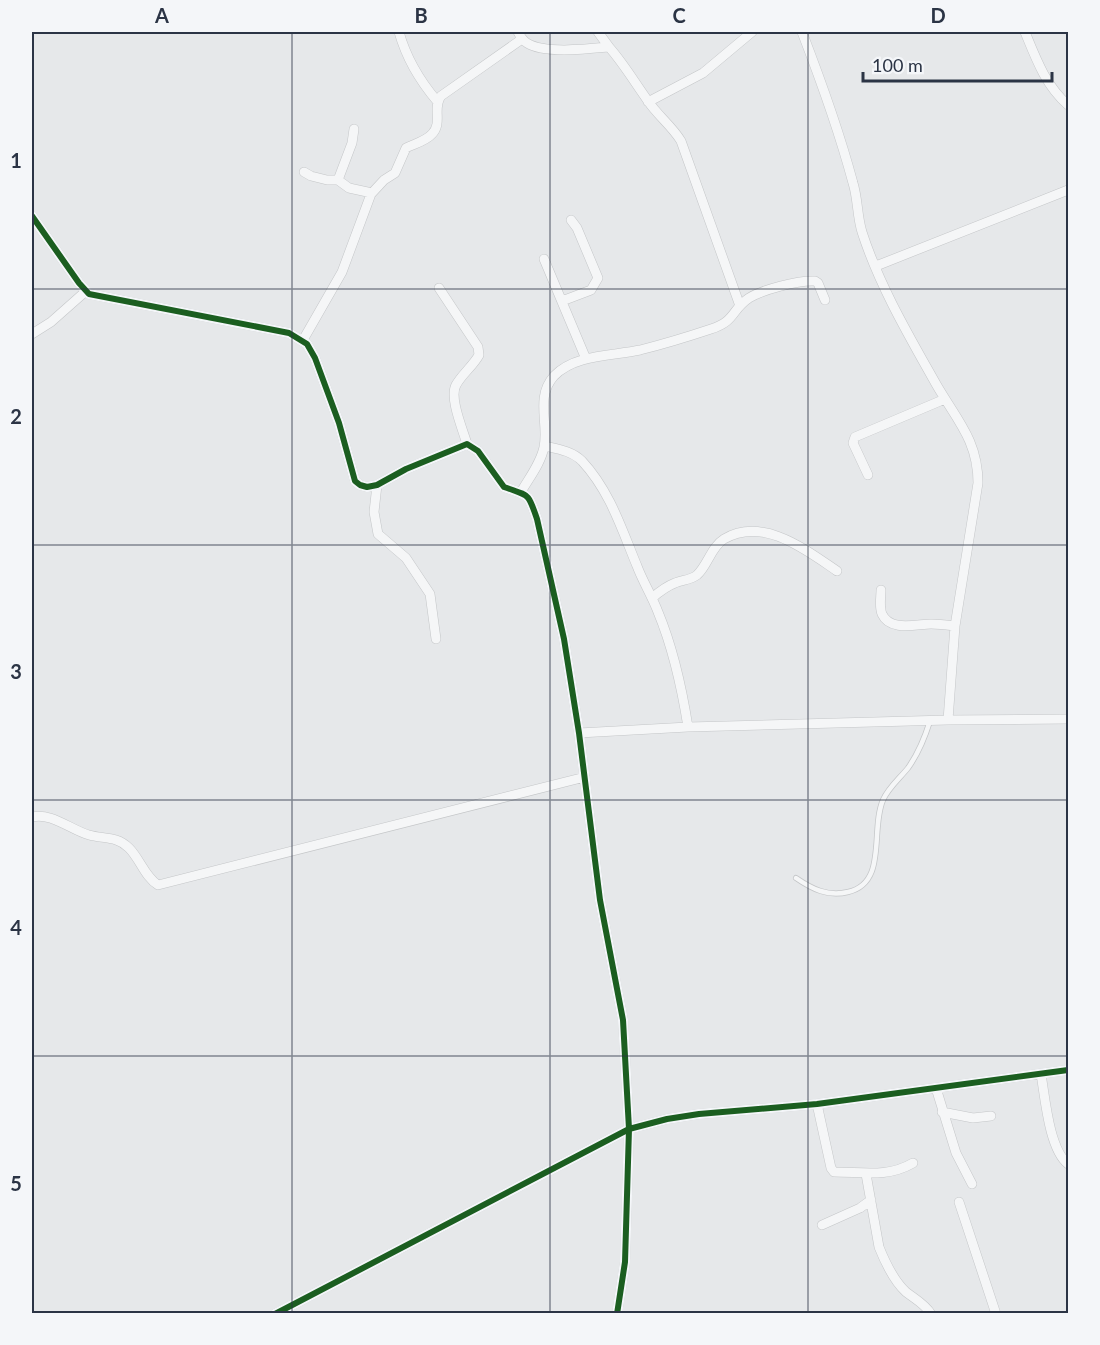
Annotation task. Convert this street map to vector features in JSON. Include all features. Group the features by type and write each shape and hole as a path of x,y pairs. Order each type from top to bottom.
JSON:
{"street":[{"path":"303,340 342,272 366,203 372,193 384,180 395,173 406,148 431,136 438,121 437,101 423,85 399,32"},
{"path":"598,32 630,73 648,102 681,141 740,306"},
{"path":"648,102 703,73 752,32"},
{"path":"802,32 841,139 857,196 861,226 876,266 900,318 945,399 967,432 978,471 956,626 948,720"},
{"path":"1025,32 1040,70 1053,90 1068,105"},
{"path":"437,101 520,35 529,44 541,48 609,47"},
{"path":"338,180 352,142 354,129"},
{"path":"304,172 327,180 338,180 349,188 372,193"},
{"path":"876,266 1068,190"},
{"path":"32,216 86,291 103,298 289,333 303,340 310,349 326,383 355,481 360,485 377,486 397,473 467,444"},
{"path":"562,301 591,290 598,278 577,228 571,220"},
{"path":"544,259 586,359"},
{"path":"521,492 544,446 543,403 548,385 554,376 563,370 586,359 640,350 714,329 726,324 740,306 759,294 811,281 818,283 825,300"},
{"path":"439,288 478,348 479,355 455,387 453,396 467,444 478,451 504,488 521,492 531,501 564,639 579,733 600,900 623,1020 629,1129 625,1262 618,1314"},
{"path":"32,334 51,322 86,291"},
{"path":"868,475 853,443 855,437 945,399"},
{"path":"544,446 572,454 581,460 615,512 640,575 659,614 680,684 688,727"},
{"path":"377,486 374,513 378,534 406,558 430,594 436,639"},
{"path":"652,598 674,584 695,576 723,539 746,531 765,532 795,543 837,571"},
{"path":"881,590 881,611 887,620 893,623 903,626 940,624 956,626"},
{"path":"579,733 688,727 1068,719"},
{"path":"32,817 48,818 91,836 102,836 120,841 158,885 585,777"},
{"path":"275,1314 629,1129 667,1119 699,1114 817,1104 1068,1070"},
{"path":"1041,1074 1056,1143 1068,1164"},
{"path":"936,1088 956,1153 972,1184"},
{"path":"817,1104 831,1168 834,1172 866,1174 893,1172 912,1163"},
{"path":"942,1112 974,1118 991,1116"},
{"path":"866,1174 883,1259 899,1285 923,1304 931,1314"},
{"path":"822,1225 860,1208 870,1200"},
{"path":"959,1202 996,1314"}],"lane":[{"path":"796,878 809,887 830,894 856,890 865,884 871,876 874,862 879,808 885,796 910,765 930,721"}],"cycle path":[{"path":"32,216 89,294 289,333 307,344 315,358 339,423 355,481 360,485 367,487 377,485 406,469 467,444 478,451 504,487 523,494 532,504 564,639 579,733 600,900 623,1020 629,1129 625,1262 617,1314"},
{"path":"275,1314 629,1129 667,1119 699,1114 817,1104 1068,1070"}]}
